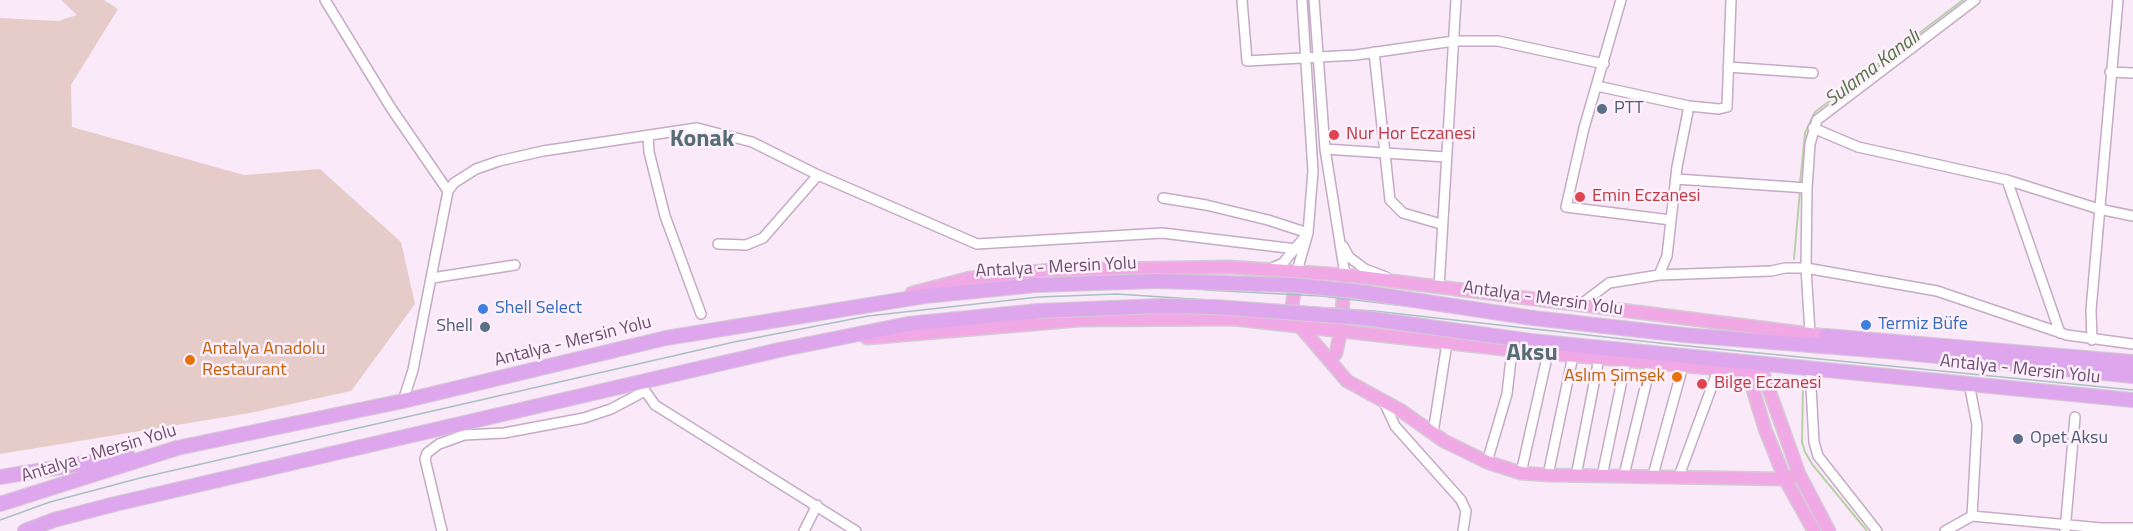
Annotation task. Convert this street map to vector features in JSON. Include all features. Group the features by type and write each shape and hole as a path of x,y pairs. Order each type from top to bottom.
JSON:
{"highway":[{"name":"Antalya - Mersin Yolu","path":"0,504 177,448 403,401 666,338 868,304 1036,285 1157,281 1292,285 1354,291 1533,318 1684,335 1897,352 2133,376"},
{"name":"Antalya - Mersin Yolu","path":"25,531 54,520 115,504 642,386 779,350 908,324 1038,311 1160,306 1227,308 1365,318 1531,341 1969,382 2133,400"},
{"path":"1826,336 1897,352"},
{"path":"1826,336 2133,362"},
{"path":"1763,373 1795,366"},
{"path":"0,477 177,448"},
{"path":"48,531 115,504"}],"main road":[{"path":"868,304 970,278 1052,270 1177,267 1269,269 1345,276 1826,336"},
{"path":"1297,271 1292,306 1299,325 1347,381 1486,462 1521,473 1548,476 1653,475 1785,479 1799,474"},
{"path":"1331,360 1336,353 1341,330 1345,276"},
{"path":"779,350 893,335 1080,320 1234,319 1512,350 1763,373 1799,474 1829,531"},
{"path":"1748,373 1765,429 1785,479 1814,531"}],"street":[{"path":"325,0 391,108 448,191"},
{"path":"1242,0 1247,61 1374,52 1455,41 1498,41 1604,64"},
{"path":"1297,271 1308,233 1313,171 1302,0"},
{"path":"1314,0 1325,149 1345,276"},
{"path":"1439,288 1456,0"},
{"path":"1621,0 1566,207 1671,219"},
{"path":"1597,86 1689,106 1719,109 1727,107 1731,0"},
{"path":"1810,333 1801,188 1813,128 1817,120 1974,0"},
{"path":"2092,340 2091,310 2117,1 2106,0"},
{"path":"1374,52 1388,192 1392,204 1403,213 1441,224"},
{"path":"1728,67 1814,73"},
{"path":"2110,72 2133,73"},
{"path":"1659,274 1667,256 1676,179 1689,106"},
{"path":"403,401 413,370 448,191 463,176 499,161 648,135 697,128 752,141 818,175 977,244 1162,233 1296,249"},
{"path":"1813,128 1857,147 2007,180 2099,209 2133,216"},
{"path":"648,135 649,152 665,216 701,314"},
{"path":"1325,149 1446,157"},
{"path":"718,244 746,245 763,238 818,175"},
{"path":"1676,179 1801,188"},
{"path":"2007,180 2060,333"},
{"path":"1163,198 1206,204 1308,233"},
{"path":"1269,269 1283,263 1308,233"},
{"path":"1341,242 1349,257 1365,269 1402,283"},
{"path":"432,278 515,266"},
{"path":"1580,305 1609,282 1659,274 1771,271 1785,267 1806,267 1937,291 2060,333 2092,340 2133,344"},
{"path":"1433,433 1447,343"},
{"path":"1486,462 1507,394 1512,350"},
{"path":"1521,473 1548,353"},
{"path":"1548,476 1573,356"},
{"path":"1576,476 1599,358"},
{"path":"1602,476 1626,361"},
{"path":"1624,476 1652,363"},
{"path":"1653,475 1683,366"},
{"path":"1810,368 1814,441 1818,456 1877,531"},
{"path":"1678,476 1718,370"},
{"path":"1969,382 1977,425 1972,516"},
{"path":"442,531 425,462 427,453 439,444 464,435 504,433 584,418 611,409 642,386 655,405 856,531"},
{"path":"1384,402 1395,426 1461,500 1466,511 1463,531"},
{"path":"2066,528 2075,417"},
{"path":"804,531 817,505"},
{"path":"1945,531 1972,516 2066,528 2133,528"}],"shaded area":[{"path":"61,0 104,0 118,9 71,85 72,127 244,175 320,169 401,242 415,304 351,391 250,413 0,454 0,18 58,21 77,15"}],"waterway":[{"name":"Sulama Kanalı","path":"1800,184 1805,133 1815,112 1963,0"},
{"name":"Sulama Kanalı","path":"1794,259 1800,190"},
{"name":"Sulama Kanalı","path":"1803,383 1802,442 1805,452 1812,464 1867,531"}],"tram line":[{"path":"1205,290 1321,296 1414,307"},
{"path":"0,520 50,502 140,478 734,342 868,316 1039,297 1117,294 1374,311 1668,344 2133,390"}],"place":[{"name":"PTT","path":"1602,109"},
{"name":"Nur Hor Eczanesi","path":"1334,135"},
{"name":"Emin Eczanesi","path":"1580,197"},
{"name":"Shell Select","path":"483,309"},
{"name":"Termiz Büfe","path":"1866,325"},
{"name":"Shell","path":"485,327"},
{"name":"Antalya Anadolu Restaurant","path":"190,360"},
{"name":"Aslım Şimşek","path":"1677,377"},
{"name":"Bilge Eczanesi","path":"1702,384"},
{"name":"Opet Aksu","path":"2018,439"}],"district":[{"name":"Konak","path":"702,140"},
{"name":"Aksu","path":"1532,354"}]}
